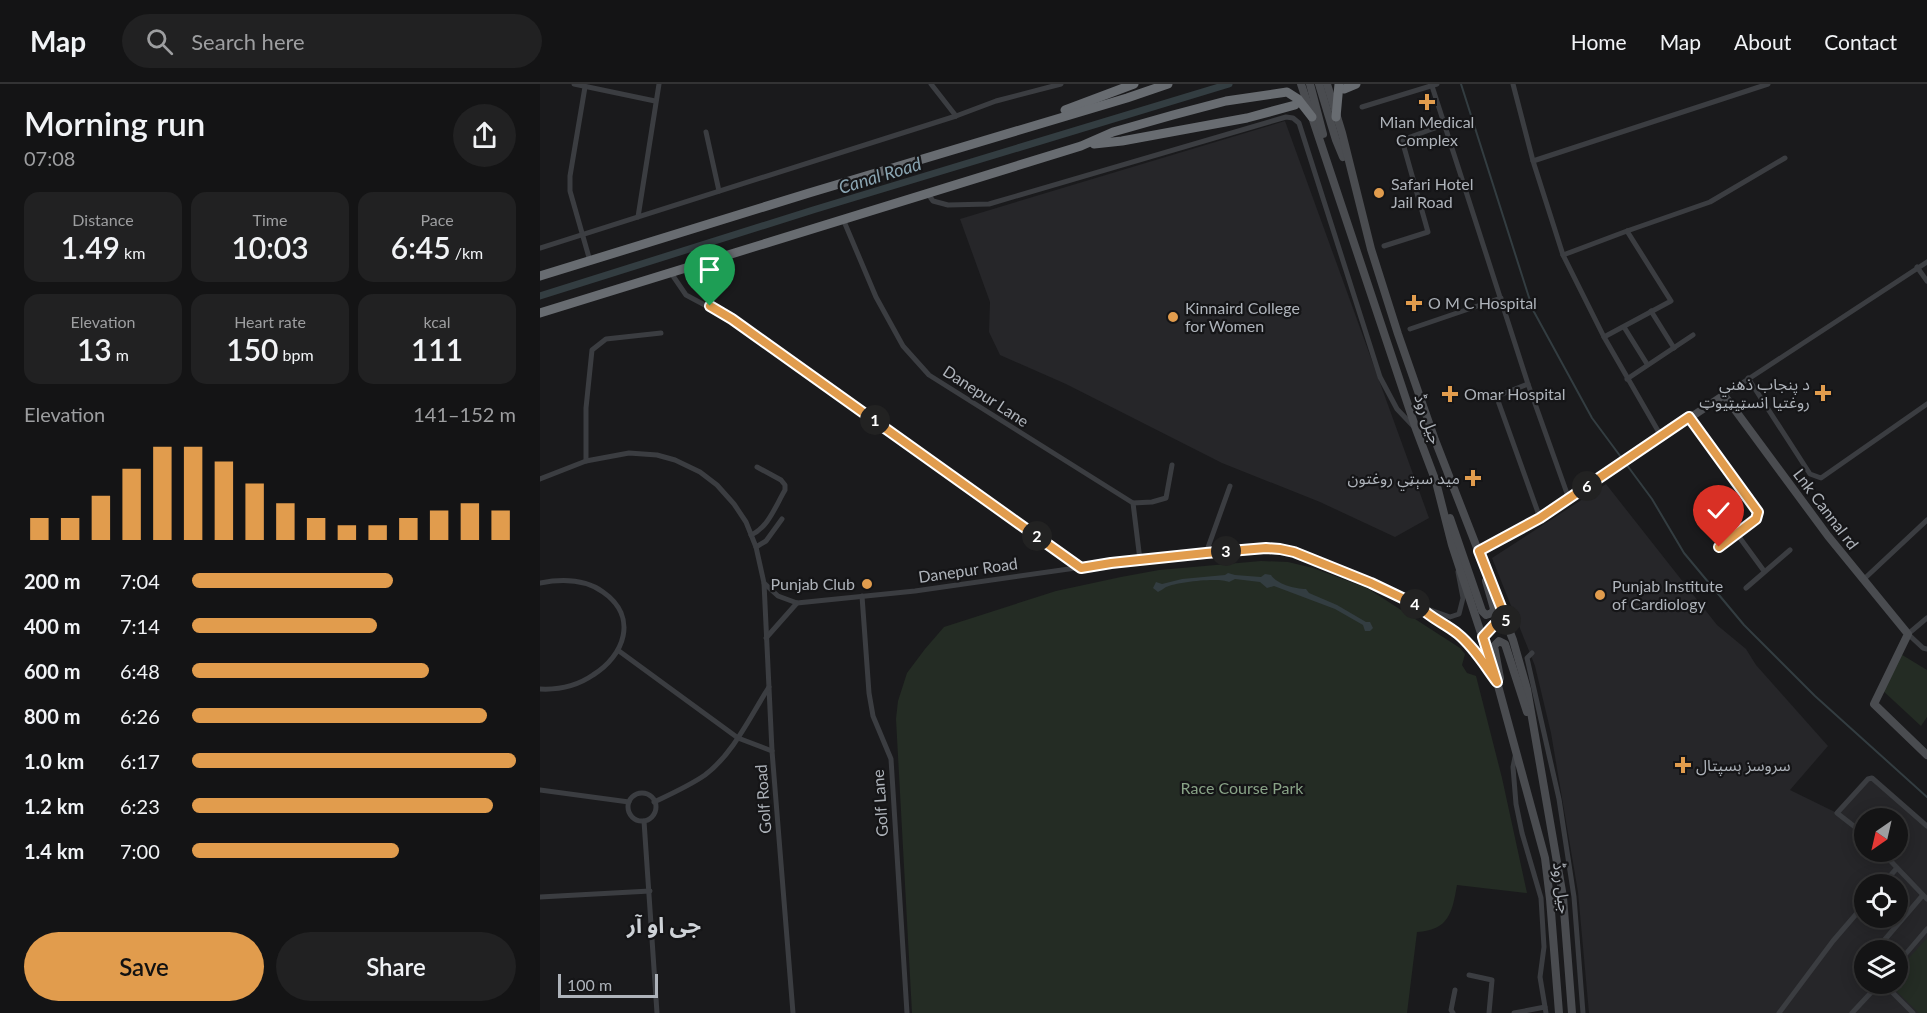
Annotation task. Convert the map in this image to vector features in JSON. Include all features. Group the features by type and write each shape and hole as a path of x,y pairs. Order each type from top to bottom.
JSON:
{"highway":[{"path":"1022,129 1134,84"},
{"path":"540,276 1168,84"},
{"path":"1336,117 1341,86 1356,84"},
{"path":"540,313 1081,146 1113,132 1226,101 1283,92 1290,93 1298,99 1312,117"},
{"path":"1081,146 1122,141 1247,118 1294,105"}],"main road":[{"name":"جیل روڈ","path":"1301,84 1416,429 1436,482 1452,545 1510,727 1545,858 1558,1013"},
{"path":"1310,84 1323,137 1323,151"},
{"path":"1319,84 1336,140 1350,172"},
{"name":"جیل روڈ","path":"1327,84 1371,249 1419,398 1508,625 1527,689 1563,897 1572,1013"},
{"path":"1436,482 1482,611 1486,615 1490,614 1494,609 1479,551 1540,518 1724,395"},
{"name":"Lnk Cannal rd","path":"1724,395 1828,536 1908,634"},
{"path":"1483,637 1494,625 1508,625"},
{"path":"1908,634 1874,704 1927,755"},
{"path":"1510,727 1494,648 1494,643 1499,641 1504,644 1534,733"}],"street":[{"path":"574,84 655,101"},
{"path":"638,217 659,84"},
{"path":"931,84 957,116"},
{"path":"540,248 957,116 996,101 1061,84"},
{"path":"1513,84 1533,161 1563,255 1604,337 1661,436"},
{"path":"1533,161 1768,84"},
{"path":"1362,106 1435,85 1528,384 1569,499"},
{"path":"585,87 570,176 570,191 590,261"},
{"path":"928,194 933,201 948,205 989,204 1286,117 1293,118 1299,123 1380,377 1397,409 1416,429"},
{"path":"1384,246 1428,232 1402,140 1446,124"},
{"path":"706,132 719,191"},
{"path":"1563,255 1710,202 1785,158"},
{"name":"Danepur Lane","path":"843,219 876,297 887,317 903,346 929,375 1133,503"},
{"path":"1604,337 1671,301 1627,231"},
{"path":"1724,395 1927,262"},
{"path":"1917,267 1927,282"},
{"path":"671,273 686,295 732,319 1081,568"},
{"path":"1410,329 1501,298"},
{"path":"1651,311 1674,348"},
{"path":"1624,327 1647,364"},
{"path":"586,462 586,408 592,350 606,339 661,333"},
{"path":"1627,379 1693,335"},
{"path":"1748,378 1810,474 1821,478 1927,404"},
{"path":"1528,384 1497,398 1540,518"},
{"path":"1689,417 1758,512 1756,519 1719,547"},
{"name":"Golf Road","path":"540,478 586,462 629,453 657,454 700,472 717,485 734,504 751,535 764,583 772,751 793,1013"},
{"path":"1140,560 1133,503 1152,502 1166,498 1172,465"},
{"path":"751,535 758,532 766,522 785,490 785,485 781,480 757,467"},
{"path":"1206,553 1230,486"},
{"path":"756,547 766,541 782,519"},
{"path":"1863,580 1927,519"},
{"path":"1737,534 1764,571"},
{"name":"Danepur Road","path":"797,603 1140,560 1266,548 1294,552 1450,617 1459,614 1464,598 1452,545"},
{"path":"1746,588 1790,550"},
{"path":"540,583 563,580 576,582 603,592 616,606 623,621 622,643 610,663 582,682 560,688 540,688"},
{"path":"764,583 778,596 797,603 766,638"},
{"name":"Golf Lane","path":"862,596 869,693 873,716 891,759 907,1013"},
{"name":"Danepur Road","path":"1419,606 1470,645 1497,682"},
{"path":"1927,618 1908,634 1927,649"},
{"path":"619,651 738,738 772,751"},
{"path":"1532,653 1527,658 1559,799 1574,897 1583,1013"},
{"path":"654,802 706,774 721,760 738,738 770,686"},
{"path":"1514,1013 1545,1010 1540,977 1544,946 1540,898 1521,833 1516,804 1513,767 1516,751"},
{"path":"1854,826 1837,813 1868,779 1872,778 1906,808"},
{"path":"540,790 629,802"},
{"path":"639,793 649,795 654,802 655,811 652,817 644,821 634,819 629,814 629,802 634,795 639,793"},
{"path":"1908,809 1927,826"},
{"path":"644,821 657,1013"},
{"path":"1885,940 1925,897 1891,862"},
{"path":"1892,874 1897,868"},
{"path":"540,897 650,891"},
{"path":"1779,1013 1854,917"},
{"path":"1908,951 1927,929"},
{"path":"1469,975 1492,980 1489,1013"},
{"path":"1453,1013 1451,1010 1455,990"},
{"path":"1852,1013 1871,994"},
{"path":"1892,994 1913,1013"}],"shaded area":[{"name":"Kinnaird College for Women","path":"1285,121 1429,518 1395,537 1320,502 1222,463 1066,384 1000,355 989,332 990,302 960,219"},
{"name":"سروسز ہسپتال","path":"1606,484 1717,625 1746,649 1756,665 1828,746 1790,790 1837,813 1872,778 1906,808 1854,808 1854,862 1908,862 1908,810 1927,827 1927,1013 1589,1013 1578,892 1551,733 1535,666 1492,558"},
{"path":"1228,573 1261,577 1265,574 1271,575 1282,583 1306,589 1309,593 1370,622 1373,628 1365,631 1363,625 1335,609 1274,586 1267,588 1260,582 1235,579 1229,582 1208,580 1171,585 1158,592 1153,588 1156,582 1162,584"}],"green space":[{"name":"Race Course Park","path":"1261,561 1288,562 1313,568 1367,588 1460,648 1465,654 1462,665 1467,673 1476,676 1502,778 1527,893 1457,885 1451,912 1442,924 1428,931 1417,932 1407,1013 912,1013 896,719 898,701 907,673 925,649 944,627 1056,591 1159,570"},
{"path":"1899,653 1927,670 1927,717 1921,726 1880,688"},
{"path":"1927,938 1927,1013 1919,1013 1899,994 1908,994 1908,959"}],"waterway":[{"name":"Canal Road","path":"540,296 813,210 1229,84"},
{"path":"1461,84 1533,310 1592,418 1652,499 1684,553 1744,625 1815,696 1927,797"}],"place":[{"name":"Mian Medical Complex","path":"1427,102"},
{"name":"Safari Hotel Jail Road","path":"1379,193"},
{"name":"O M C Hospital","path":"1414,303"},
{"name":"Kinnaird College for Women","path":"1173,317"},
{"name":"د پنجاب ذهني روغتیا انسټیټیوټ","path":"1823,393"},
{"name":"Omar Hospital","path":"1450,394"},
{"name":"مید سېټي روغتون","path":"1473,478"},
{"name":"Punjab Club","path":"867,584"},
{"name":"Punjab Institute of Cardiology","path":"1600,595"},
{"name":"سروسز ہسپتال","path":"1683,765"}],"district":[{"name":"جی او آر","path":"664,925"}],"route":[{"path":"710,306 732,319 1081,568 1266,548 1294,552 1371,583 1419,606 1470,645 1497,682 1483,637 1494,625 1508,625 1479,551 1540,518 1689,417 1758,512 1756,519 1719,547"}]}
